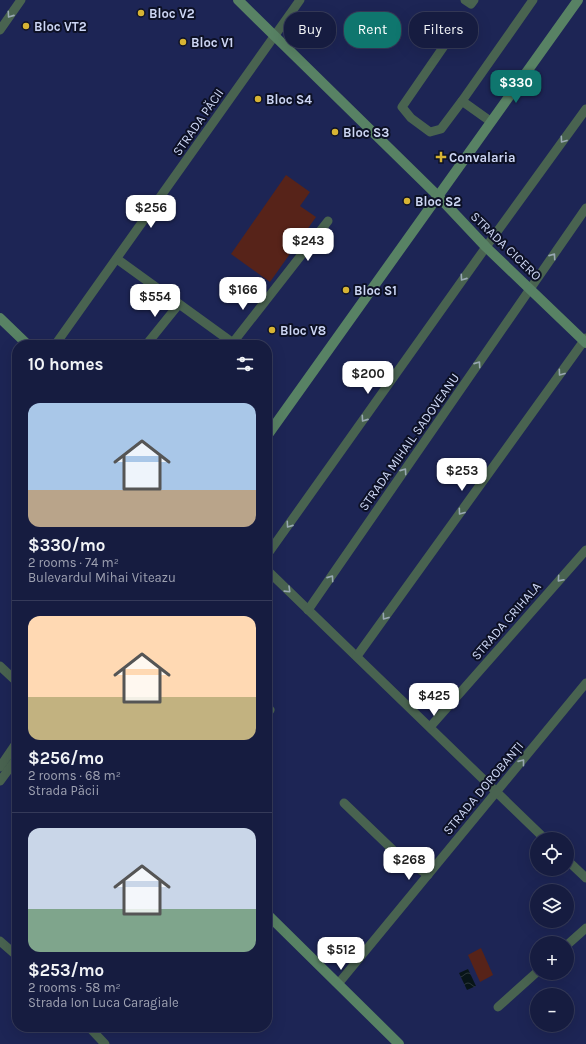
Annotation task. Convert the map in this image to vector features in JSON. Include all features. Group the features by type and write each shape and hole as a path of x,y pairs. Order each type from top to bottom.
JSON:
{"main road":[{"name":"STRADA CICERO","path":"238,0 438,196 486,247 531,288 585,341"},
{"path":"272,429 578,0"},
{"path":"0,318 23,340"},
{"path":"272,919 399,1044"}],"street":[{"path":"0,30 21,0"},
{"name":"STRADA PĂCII","path":"59,340 300,0"},
{"path":"465,0 471,4 474,0"},
{"path":"443,48 402,107 410,118 430,132 441,129 533,0"},
{"path":"462,101 490,122"},
{"path":"272,548 586,109"},
{"name":"STRADA MIHAIL SADOVEANU","path":"308,610 586,208"},
{"path":"235,340 328,221"},
{"path":"117,259 227,340"},
{"path":"150,340 179,304"},
{"path":"357,656 585,341"},
{"name":"STRADA CRIHALA","path":"430,727 586,550"},
{"path":"272,575 539,832"},
{"path":"0,666 12,677"},
{"name":"STRADA DOROBANȚI","path":"338,984 586,682"},
{"path":"0,767 12,749"},
{"path":"0,781 12,765"},
{"path":"344,803 394,851 428,875"},
{"path":"574,867 586,878"},
{"path":"574,939 586,928"},
{"path":"0,941 12,952"},
{"path":"498,1007 530,978"},
{"path":"93,1032 105,1044"}],"shaded area":[{"path":"286,175 310,192 300,206 316,217 270,282 231,254"},
{"path":"481,948 493,975 480,982 468,955"}],"water":[{"path":"468,969 476,986 467,990 459,973"}],"place":[{"name":"Bloc V2","path":"141,13"},
{"name":"Bloc VT2","path":"26,26"},
{"name":"Bloc V1","path":"183,42"},
{"name":"Bloc S4","path":"258,99"},
{"name":"Bloc S3","path":"335,132"},
{"name":"Convalaria","path":"441,157"},
{"name":"Bloc S2","path":"407,201"},
{"name":"Bloc S1","path":"346,290"},
{"name":"Bloc V8","path":"272,330"}]}
